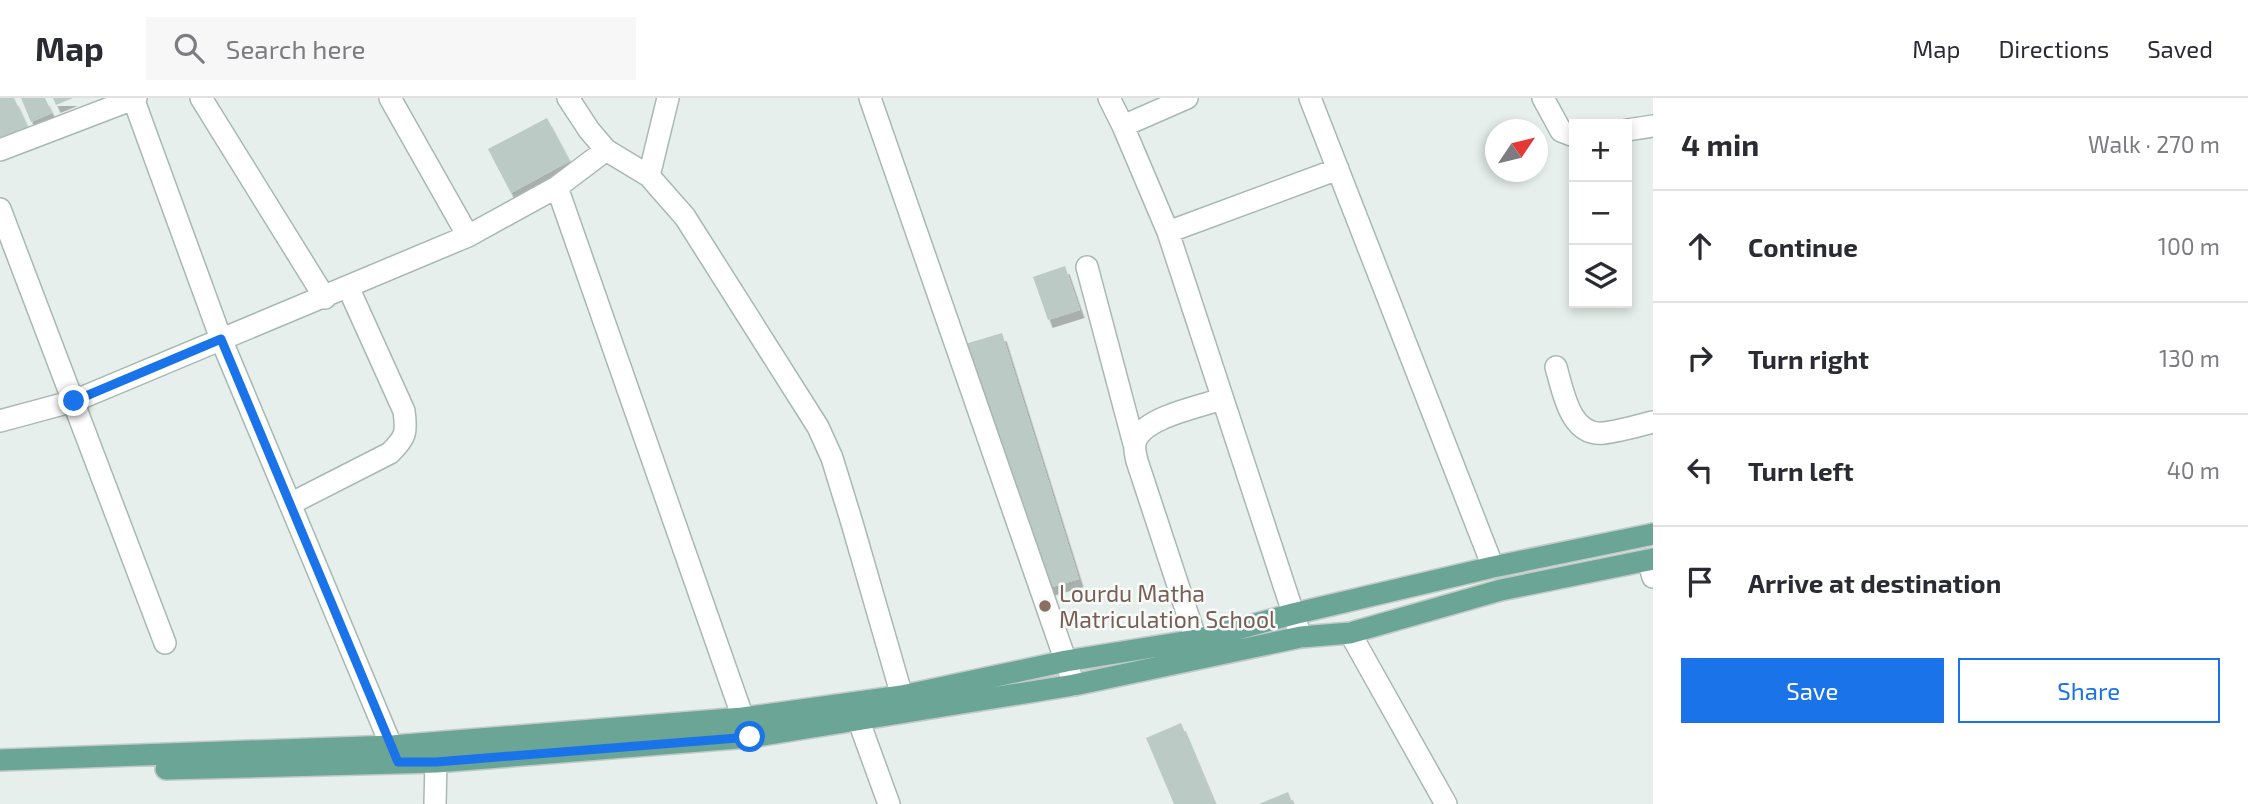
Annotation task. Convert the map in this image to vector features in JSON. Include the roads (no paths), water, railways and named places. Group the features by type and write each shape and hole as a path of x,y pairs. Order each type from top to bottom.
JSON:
{"main road":[{"path":"0,774 395,754 1074,685 1199,650 1293,614 1653,534"},
{"path":"0,760 395,754 436,762 750,737 858,719 904,703 1066,661 1199,650 1350,633 1502,590 1651,565"}],"street":[{"path":"0,150 134,98 221,339 395,754"},
{"path":"201,98 326,298"},
{"path":"390,98 468,236"},
{"path":"568,98 606,150 649,176 685,217 818,427 832,458 904,703"},
{"path":"649,176 668,98"},
{"path":"870,98 1074,685"},
{"path":"1109,98 1168,232 1301,637"},
{"path":"1123,126 1187,98"},
{"path":"1310,98 1493,568"},
{"path":"1543,98 1561,131 1569,134"},
{"path":"1632,129 1653,126"},
{"path":"0,421 74,401 326,298 468,236 557,187 606,150"},
{"path":"1168,232 1338,169"},
{"path":"557,187 743,718"},
{"path":"0,209 165,643"},
{"path":"1087,267 1135,444 1137,461 1199,650"},
{"path":"290,504 390,453 401,441 406,430 404,411 348,287"},
{"path":"1556,368 1567,405 1575,420 1587,429 1601,434 1653,422"},
{"path":"1135,444 1142,429 1154,422 1222,399"},
{"path":"1350,633 1447,804"},
{"path":"858,719 888,804"},
{"path":"435,804 436,762"}],"place":[{"name":"Lourdu Matha Matriculation School","path":"1045,606"}]}
